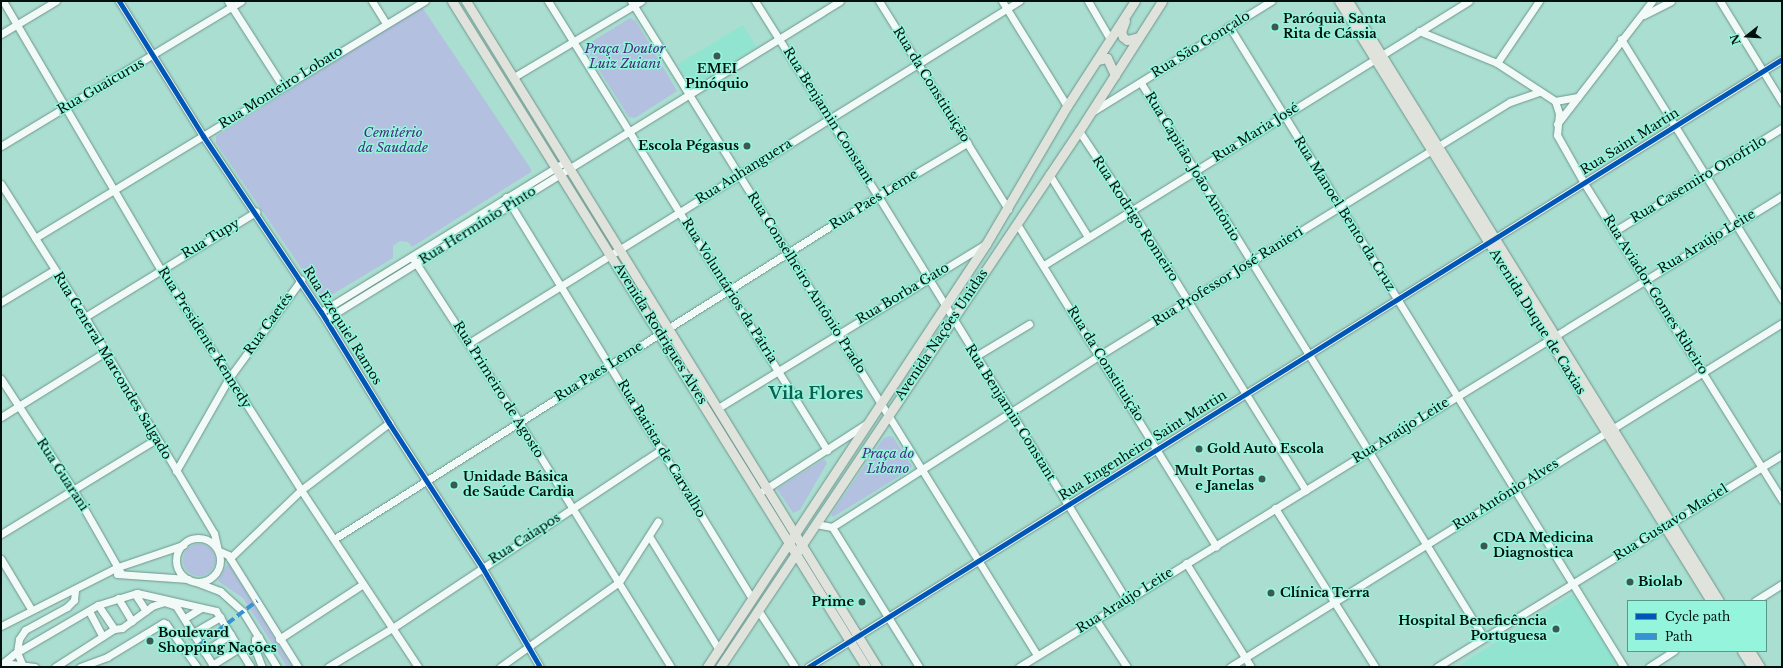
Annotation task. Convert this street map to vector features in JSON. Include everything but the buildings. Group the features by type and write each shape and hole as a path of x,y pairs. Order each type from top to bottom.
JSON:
{"main road":[{"name":"Avenida Rodrigues Alves","path":"452,1 866,667"},
{"name":"Avenida Rodrigues Alves","path":"466,1 803,544 877,667"},
{"name":"Avenida Nações Unidas","path":"707,667 752,599 787,542 986,244 1008,209 1067,106 1135,1"},
{"name":"Avenida Nações Unidas","path":"720,667 796,556 887,417 1079,131 1162,1"},
{"name":"Avenida Duque de Caxias","path":"1338,1 1378,57"},
{"name":"Avenida Duque de Caxias","path":"1348,1 1378,57 1491,242 1668,525 1718,600"},
{"path":"1126,14 1121,32 1123,37 1127,40 1139,37"},
{"path":"1097,60 1107,58 1115,74"},
{"name":"Avenida Duque de Caxias","path":"1668,525 1710,600"},
{"path":"1743,652 1752,667"},
{"path":"1751,652 1760,667"}],"street":[{"name":"Rua Presidente Kennedy","path":"3,1 15,25 161,270 301,490 363,584 394,627 418,667"},
{"path":"1,34 56,1"},
{"name":"Rua Ezequiel Ramos","path":"120,1 152,56 203,136 301,280 389,423 482,567 527,648 540,667"},
{"name":"Rua Guaicurus","path":"1,146 64,107 152,56 230,4 241,1"},
{"path":"372,1 386,23"},
{"name":"Rua Monteiro Lobato","path":"35,238 386,23 425,1"},
{"path":"548,1 631,132 689,94 840,1"},
{"path":"514,77 574,43 632,3 641,1"},
{"name":"Rua Benjamin Constant","path":"754,1 878,196 952,320 976,356 1127,600"},
{"name":"Rua da Constituição","path":"879,1 1008,209"},
{"path":"1002,1 1067,106"},
{"name":"Rua Anhanguera","path":"469,343 1019,1"},
{"path":"1088,1 1110,39"},
{"name":"Rua São Gonçalo","path":"1090,113 1141,83 1229,26 1271,1"},
{"name":"Rua Maria José","path":"1044,265 1469,1"},
{"path":"1497,63 1539,1"},
{"path":"1557,124 1622,39 1644,15 1652,1"},
{"path":"1644,15 1671,1"},
{"path":"1720,1 1782,102"},
{"path":"632,3 689,94"},
{"path":"230,4 283,87"},
{"name":"Rua Manoel Bento da Cruz","path":"1229,26 1456,397 1624,667"},
{"path":"1419,31 1497,63 1539,92 1555,101 1578,97"},
{"path":"1622,39 1674,128 1706,176 1782,299"},
{"name":"Rua Saint Martin","path":"1491,242 1782,60"},
{"name":"Rua Capitão João Antônio","path":"1141,83 1250,263 1484,638"},
{"name":"Rua Professor José Ranieri","path":"921,470 1100,356 1510,102 1539,92"},
{"name":"Rua Conselheiro Antônio Prado","path":"689,94 789,254 887,417 1037,655"},
{"name":"Rua Aviador Gomes Ribeiro","path":"1555,101 1559,113 1557,135 1584,183 1782,500"},
{"name":"Rua Casemiro Onofrilo","path":"1615,231 1782,128"},
{"name":"Rua Rodrigo Romeiro","path":"1079,131 1132,211 1306,490"},
{"name":"Rua Hermínio Pinto","path":"326,320 511,205 567,165 631,132"},
{"name":"Rua Voluntários da Pátria","path":"631,132 827,450"},
{"name":"Rua Paes Leme","path":"334,539 789,254 878,196 967,144"},
{"name":"Rua Hermínio Pinto","path":"321,312 412,257 506,197 558,171"},
{"path":"1049,174 1088,237"},
{"name":"Rua General Marcondes Salgado","path":"1,184 85,317 104,353 214,533 220,565 212,576 206,580 190,580"},
{"name":"Rua Araújo Leite","path":"1019,667 1782,196"},
{"name":"Rua Batista de Carvalho","path":"506,197 611,365 752,599"},
{"name":"Rua Tupy","path":"85,317 256,212"},
{"name":"Rua da Constituição","path":"1017,224 1044,265 1216,546"},
{"name":"Rua Engenheiro Saint Martin","path":"808,667 1491,242"},
{"name":"Rua Borba Gato","path":"718,408 928,278 986,244"},
{"name":"Rua Primeiro de Agosto","path":"412,257 418,263 519,422 670,667"},
{"path":"1,302 54,270"},
{"name":"Rua Caetés","path":"176,471 229,378 301,280"},
{"name":"Rua Antônio Alves","path":"1230,667 1782,323"},
{"path":"976,356 1029,324"},
{"path":"1,418 104,353"},
{"name":"Rua Guarani","path":"1,379 73,490 119,570"},
{"path":"230,558 301,490 389,423"},
{"path":"758,494 866,424"},
{"path":"1,534 156,439"},
{"name":"Rua Caiapos","path":"328,667 394,627 482,567 662,450"},
{"name":"Rua Gustavo Maciel","path":"1437,667 1782,455"},
{"path":"816,524 832,527 921,470"},
{"path":"1275,508 1375,667"},
{"path":"500,667 619,582 658,520"},
{"path":"832,527 919,667"},
{"path":"649,536 719,650"},
{"path":"1,626 101,577 183,545 193,539 205,539 218,551 230,558 279,639 298,667"},
{"path":"183,545 176,560 180,571 190,580"},
{"path":"1,559 31,610"},
{"path":"1186,563 1251,667"},
{"path":"119,570 190,580 220,592 243,612 278,667"},
{"path":"279,639 363,584"},
{"path":"1757,600 1782,584"},
{"path":"22,664 17,652 16,644 25,630 67,607 74,600 75,590"},
{"path":"135,594 146,610"},
{"path":"35,667 22,664 3,663 17,652 98,605 135,594 216,611 250,666 248,667"},
{"path":"118,598 132,621"},
{"path":"55,667 102,635 114,629 122,628 146,610 164,602 176,606 185,618 192,634 213,666 239,648"},
{"path":"98,605 114,629"},
{"path":"185,618 202,608"},
{"path":"89,610 102,635"},
{"path":"758,610 795,667"},
{"path":"192,634 220,617"},
{"path":"1096,620 1127,667"},
{"path":"80,667 107,657 163,623 166,624 197,667"},
{"path":"204,652 231,634"},
{"path":"258,637 254,639 255,649 262,667"},
{"path":"1649,667 1672,652"}],"shaded area":[{"name":"EMEI Pinóquio","path":"743,25 756,47 691,86 678,64"},
{"name":"Hospital Beneficência Portuguesa","path":"1573,594 1619,667 1463,667 1462,664"}],"green space":[{"name":"Cemitério da Saudade","path":"422,7 531,169 531,172 412,247 408,242 400,241 393,246 393,258 323,300 216,143 216,136"},
{"name":"Praça Doutor Luiz Zuiani","path":"630,18 636,21 677,91 635,118 629,117 587,51 588,44"},
{"name":"Praça do Libano","path":"889,436 893,437 912,466 908,471 833,517 831,515 834,510 883,439"},
{"path":"824,459 827,463 800,510 793,513 777,489"},
{"path":"196,544 202,544 211,548 215,560 211,572 202,576 196,576 187,572 183,563 183,557 187,548"},
{"path":"228,563 292,667 287,667 243,598 218,581"}],"marked path":[{"path":"199,645 257,601"}],"cycle path":[{"path":"119,1 203,136 321,312 389,423 482,567 540,667"},
{"path":"808,667 1782,59"}],"place":[{"name":"Paróquia Santa Rita de Cássia","path":"1275,27"},
{"name":"EMEI Pinóquio","path":"717,56"},
{"name":"Escola Pégasus","path":"747,146"},
{"name":"Gold Auto Escola","path":"1199,449"},
{"name":"Mult Portas e Janelas","path":"1262,479"},
{"name":"Unidade Básica de Saúde Cardia","path":"454,485"},
{"name":"CDA Medicina Diagnostica","path":"1484,546"},
{"name":"Biolab","path":"1630,582"},
{"name":"Clínica Terra","path":"1271,593"},
{"name":"Prime","path":"862,602"},
{"name":"Hospital Beneficência Portuguesa","path":"1556,629"},
{"name":"Boulevard Shopping Nações","path":"150,641"}],"district":[{"name":"Vila Flores","path":"816,394"}]}
